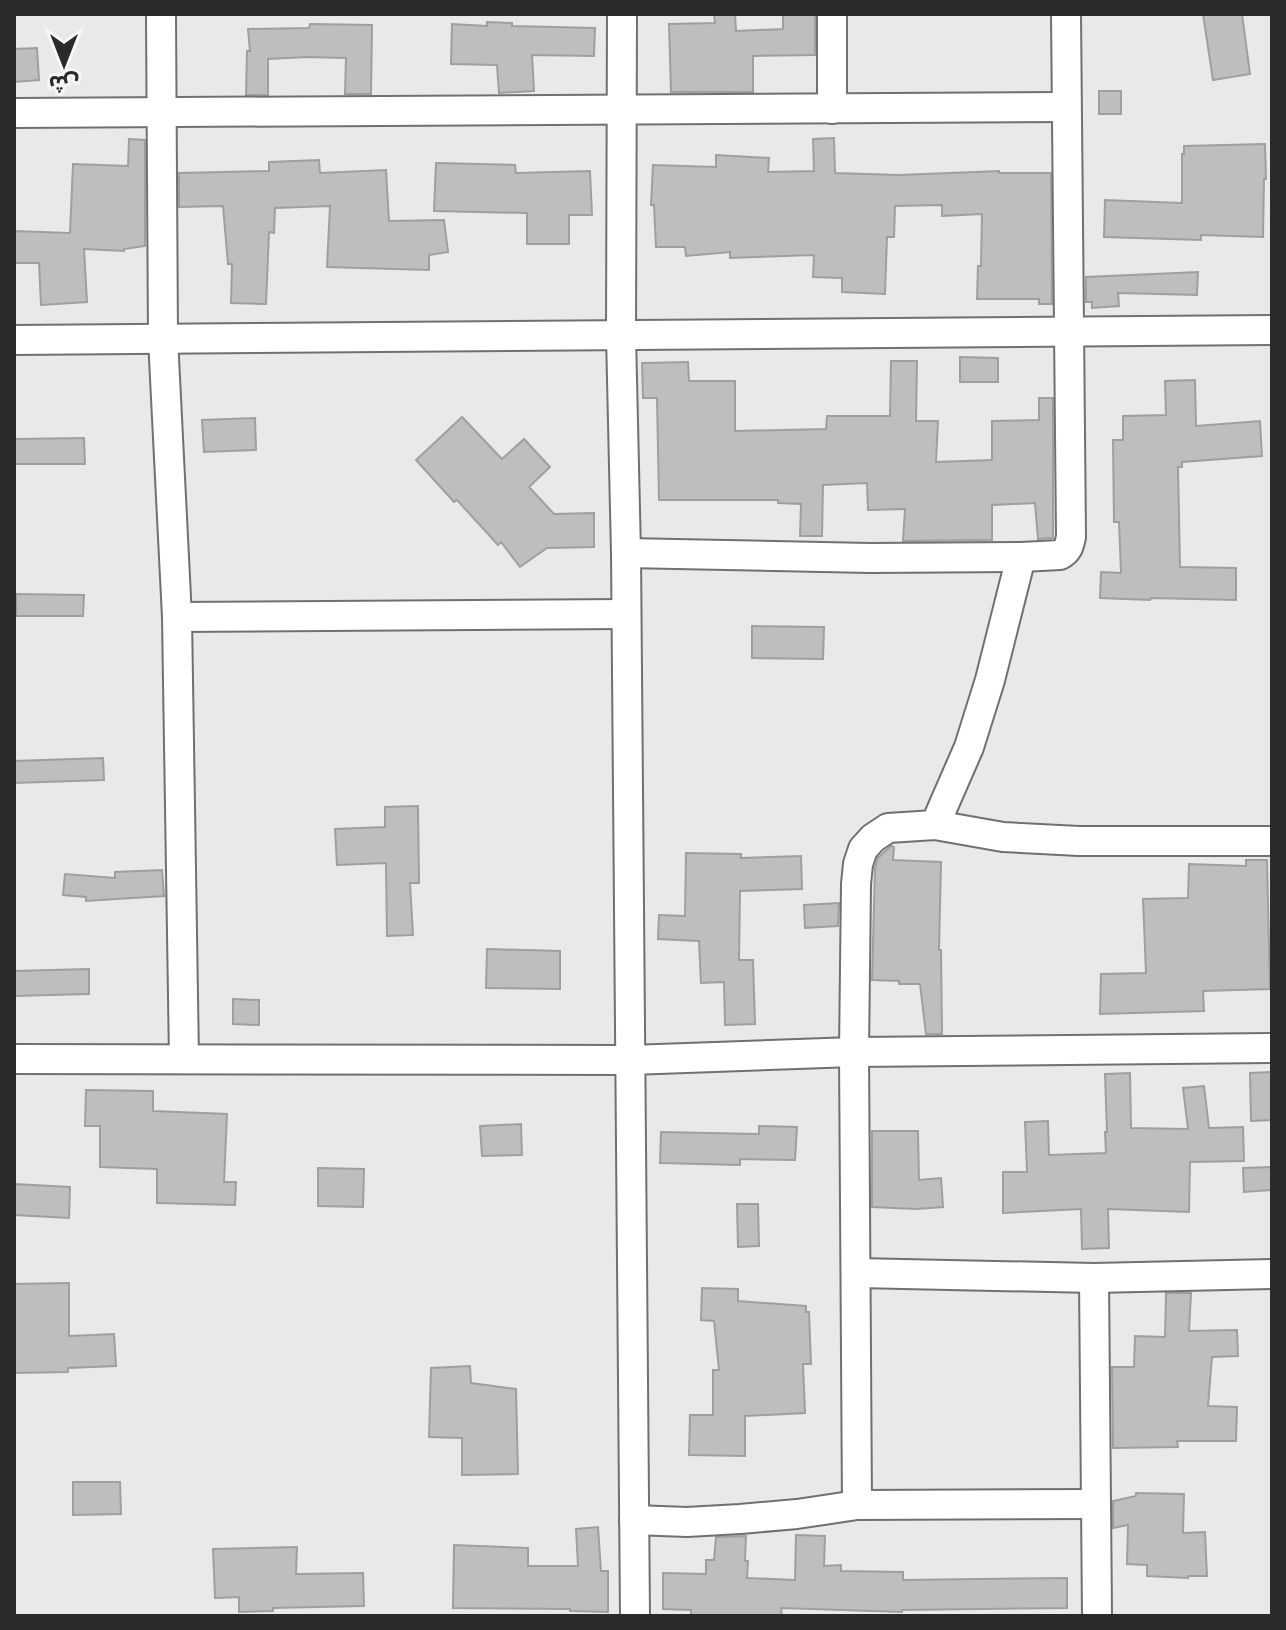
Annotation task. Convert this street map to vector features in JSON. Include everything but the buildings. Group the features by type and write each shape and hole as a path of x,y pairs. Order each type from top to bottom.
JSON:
{"street":[{"path":"161,14 163,338 177,617 184,1059"},
{"path":"622,14 621,335 626,553 635,1616"},
{"path":"832,14 832,109"},
{"path":"626,553 870,558 1021,557 1065,553 1069,546 1070,331 1066,14"},
{"path":"14,113 1065,107"},
{"path":"14,340 1272,330"},
{"path":"935,825 969,747 990,680 1021,557"},
{"path":"177,617 626,614"},
{"path":"857,1505 854,1052 856,884 863,849 888,828 935,825 1003,837 1079,841 1272,841"},
{"path":"14,1059 630,1060 854,1052 1272,1048"},
{"path":"857,1273 1094,1278 1272,1274"},
{"path":"1094,1278 1097,1616"},
{"path":"634,1520 687,1522 740,1519 857,1505 1095,1504"}]}
